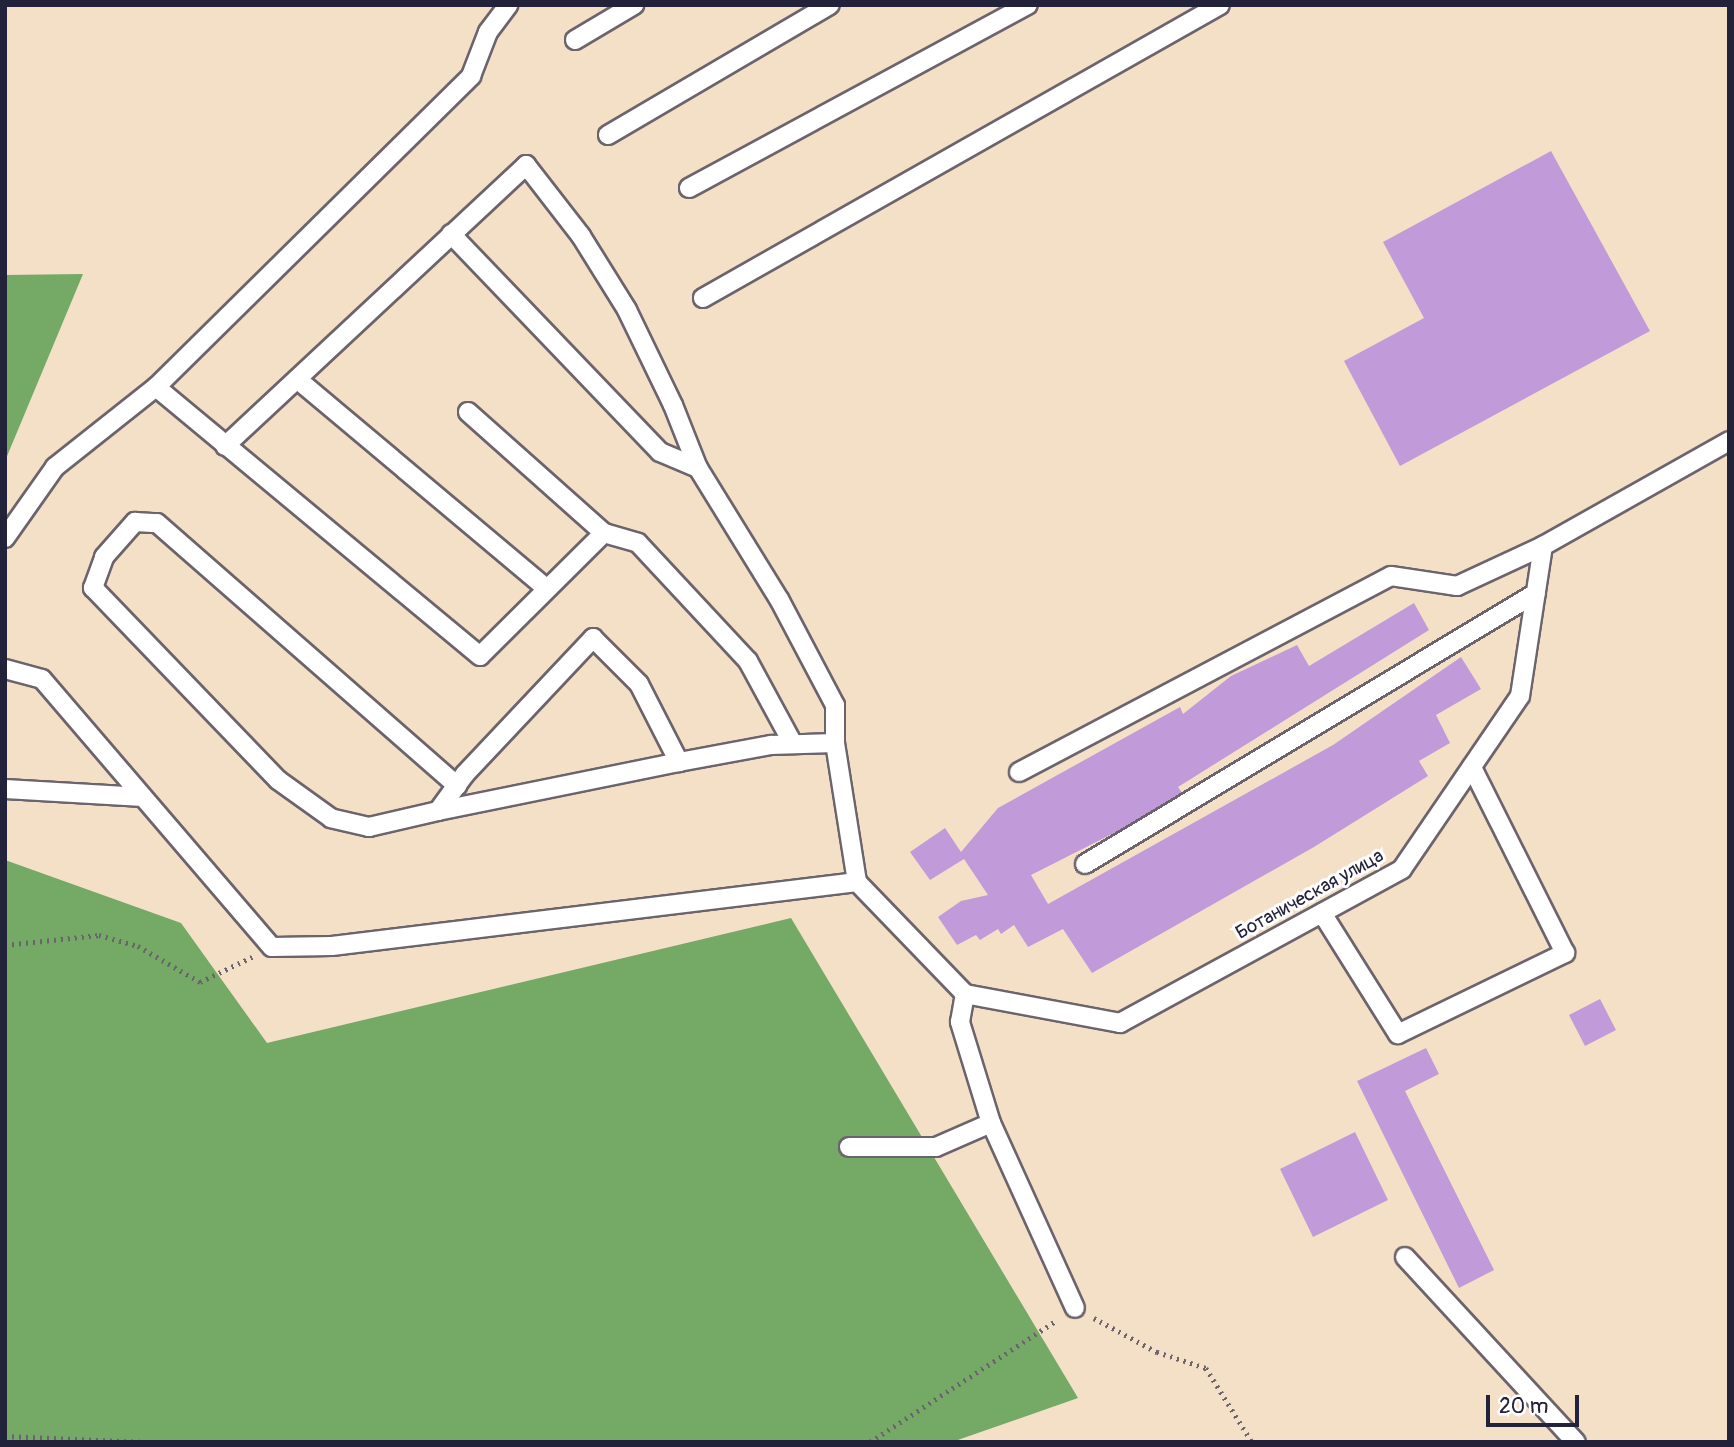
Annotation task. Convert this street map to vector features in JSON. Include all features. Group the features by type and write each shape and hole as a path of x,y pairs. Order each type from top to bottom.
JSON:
{"lane":[{"path":"5,538 55,467 156,387 471,76 488,32 509,5"},
{"path":"575,40 634,5"},
{"path":"608,135 830,5"},
{"path":"689,188 1028,5"},
{"path":"703,298 1220,5"},
{"path":"225,446 526,165 581,236 627,310 673,405 698,468 779,599 835,705 835,743 857,882 965,994 960,1021 991,1123 1075,1308"},
{"path":"452,234 660,452 698,468"},
{"path":"297,379 547,589"},
{"path":"156,387 480,656 604,533"},
{"path":"468,412 604,533 638,543 748,661 793,744"},
{"path":"1019,772 1391,576 1457,586 1543,546 1729,441"},
{"path":"457,786 157,523 135,522 104,558 93,588 278,780 331,818 369,827 771,745 835,743"},
{"name":"Ботаническая улица","path":"965,994 1120,1023 1402,869 1520,695 1543,546"},
{"path":"1085,864 1535,593"},
{"path":"438,811 457,786 593,638 639,684 679,762"},
{"path":"5,669 43,679 272,947 332,946 857,882"},
{"path":"1322,913 1398,1034 1565,953 1472,767"},
{"path":"5,789 143,797"},
{"path":"849,1147 936,1147 991,1123"},
{"path":"1405,1257 1576,1442"}],"path":[{"path":"5,945 99,935 138,946 200,982 272,947"},
{"path":"870,1442 1075,1308 1157,1352 1206,1368 1252,1442"},
{"path":"5,1436 145,1442"}],"green space":[{"path":"83,274 5,461 5,275"},
{"path":"5,860 181,923 267,1043 791,918 1078,1398 952,1442 5,1442"}],"building":[{"path":"1551,151 1650,331 1400,466 1344,361 1424,318 1383,242"},
{"path":"1414,603 1429,630 1178,787 1185,797 1031,875 1048,904 1333,745 1461,657 1481,689 1436,715 1450,743 1419,761 1428,776 1314,847 1092,973 1063,929 1028,947 1014,925 1001,934 998,929 980,940 976,935 957,945 938,917 961,901 988,895 964,859 930,880 910,852 945,828 961,852 998,808 1180,707 1183,714 1231,676 1297,645 1309,666"},
{"path":"1600,999 1616,1030 1585,1046 1569,1015"},
{"path":"1426,1048 1439,1074 1405,1091 1494,1270 1459,1288 1357,1081"},
{"path":"1355,1132 1388,1200 1313,1237 1280,1169"}]}
